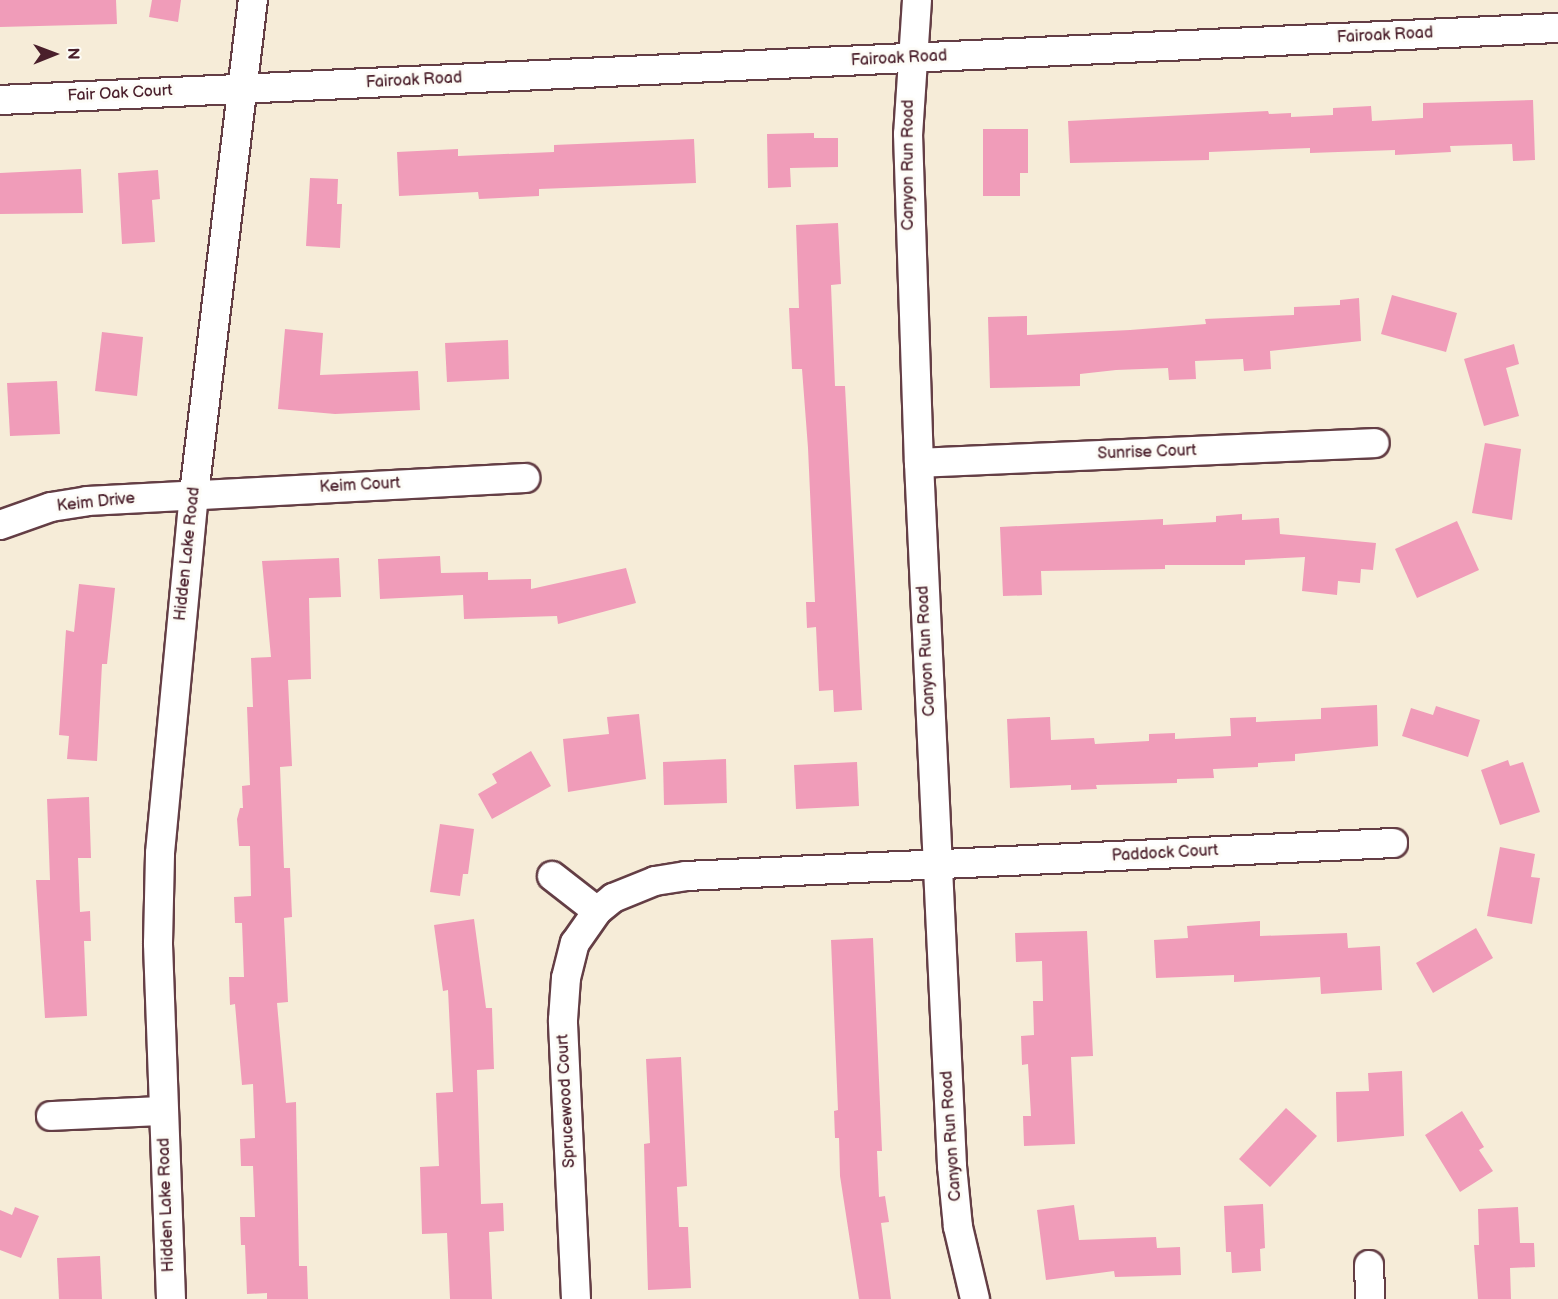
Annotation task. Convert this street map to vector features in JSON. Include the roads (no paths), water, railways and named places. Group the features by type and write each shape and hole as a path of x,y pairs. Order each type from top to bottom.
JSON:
{"street":[{"name":"Hidden Lake Road","path":"171,1299 163,1111 160,853 194,494 253,0"},
{"name":"Canyon Run Road","path":"917,0 911,59 909,239 918,463 952,1166 958,1227 975,1299"},
{"name":"Fairoak Road","path":"241,89 1558,28"},
{"name":"Fair Oak Court","path":"0,100 241,89"},
{"name":"Sunrise Court","path":"918,463 1375,443"},
{"name":"Keim Court","path":"194,494 525,478"},
{"name":"Keim Drive","path":"0,525 69,504 194,494"},
{"name":"Paddock Court","path":"938,865 1393,843"},
{"path":"552,876 597,911 639,887 686,876 938,865"},
{"name":"Sprucewood Court","path":"576,1299 563,1020 569,960 597,911"},
{"path":"51,1116 163,1111"},
{"path":"1369,1265 1370,1299"}]}
